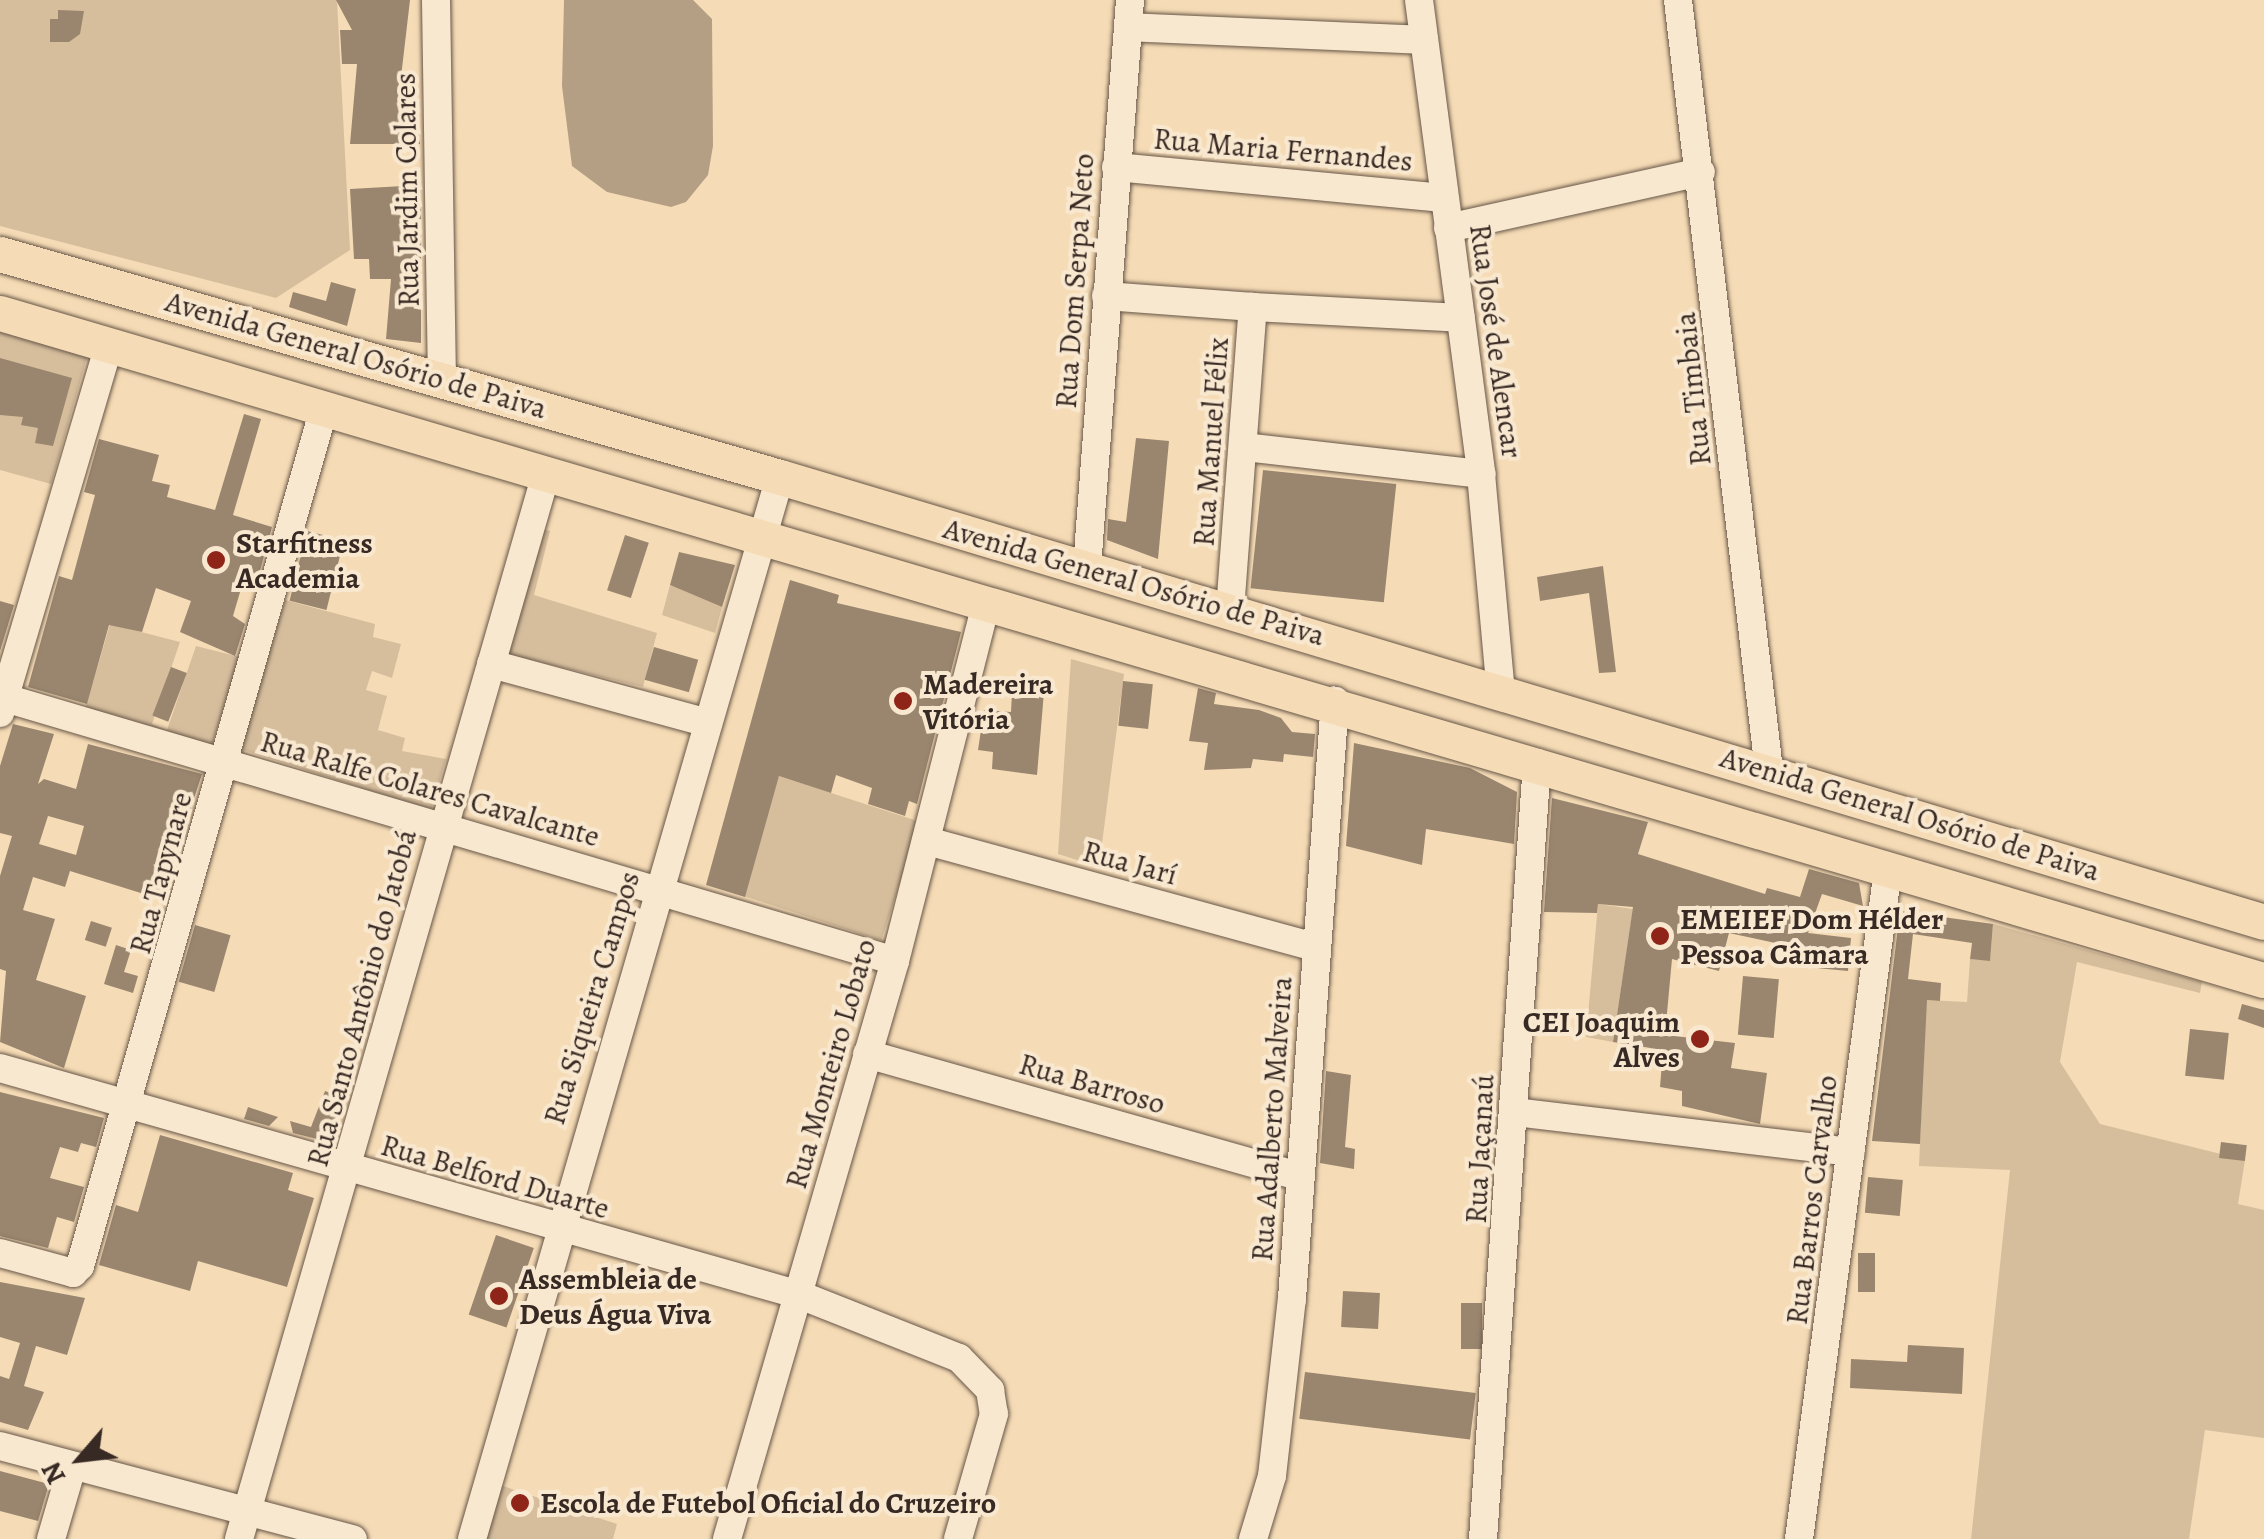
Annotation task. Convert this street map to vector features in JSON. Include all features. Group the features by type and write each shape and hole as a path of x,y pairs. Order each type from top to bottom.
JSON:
{"main road":[{"name":"Avenida General Osório de Paiva","path":"0,254 1086,567 2264,922"},
{"name":"Avenida General Osório de Paiva","path":"0,313 323,412 1335,701 2264,980"},
{"path":"1735,821 1766,798 1769,770"},
{"path":"1880,866 1864,830 1888,809"}],"street":[{"name":"Rua Jardim Colares","path":"436,0 442,379"},
{"name":"Rua José de Alencar","path":"1420,0 1481,474 1502,692"},
{"name":"Rua Timbaia","path":"1678,0 1769,770"},
{"path":"1129,14 1424,40"},
{"name":"Rua Dom Serpa Neto","path":"1086,567 1129,14"},
{"name":"Rua Maria Fernandes","path":"1116,167 1444,198"},
{"path":"1448,228 1701,172"},
{"path":"1106,296 1253,308"},
{"name":"Rua Manuel Félix","path":"1230,610 1253,308 1460,318"},
{"path":"2,707 109,346"},
{"name":"Rua Tapynare","path":"0,1252 69,1272 79,1269 130,1106 323,412"},
{"path":"1244,447 1481,474"},
{"name":"Rua Santo Antônio do Jatobá","path":"238,1539 348,1170 546,474"},
{"name":"Rua Siqueira Campos","path":"472,1539 558,1228 780,477"},
{"name":"Rua Monteiro Lobato","path":"727,1539 895,960 986,604"},
{"path":"490,664 708,724"},
{"name":"Rua Adalberto Malveira","path":"1253,1539 1272,1476 1335,701"},
{"name":"Rua Ralfe Colares Cavalcante","path":"2,707 225,762 895,960"},
{"name":"Rua Jaçanaú","path":"1483,1539 1516,1112 1537,763"},
{"name":"Rua Jarí","path":"926,841 1317,948"},
{"name":"Rua Barros Carvalho","path":"1799,1539 1852,1152 1880,866"},
{"name":"Rua Barroso","path":"867,1054 1299,1176"},
{"name":"Rua Belford Duarte","path":"0,1068 800,1296 959,1358 990,1390 991,1431 958,1539"},
{"path":"1516,1112 1852,1152"},
{"path":"0,1446 353,1539"},
{"path":"51,1539 72,1467"}],"shaded area":[{"path":"0,0 337,0 350,250 276,298 0,226"},
{"path":"564,0 693,0 712,19 713,146 708,175 686,202 671,207 607,192 572,166 562,86"},
{"path":"0,331 87,357 51,484 0,470"},
{"path":"538,527 550,531 534,595 657,633 643,687 502,653"},
{"path":"670,585 722,607 715,633 662,615"},
{"path":"285,600 375,624 373,637 401,644 392,678 372,671 366,690 387,696 378,730 405,738 402,751 446,759 431,810 240,749"},
{"path":"110,624 180,642 152,724 167,730 196,646 240,657 210,751 85,710"},
{"path":"1071,659 1124,674 1099,867 1058,854"},
{"path":"779,776 920,822 881,941 740,895"},
{"path":"1598,904 1633,909 1613,1042 1586,1037"},
{"path":"1993,924 2202,982 2200,993 2077,962 2060,1062 2100,1124 2245,1160 2238,1204 2264,1210 2264,1438 2205,1430 2189,1539 1971,1539 2010,1170 1919,1166 1926,1000 1967,1002 1970,959 1990,960"},
{"name":"Escola de Futebol Oficial do Cruzeiro","path":"491,1482 617,1524 613,1539 477,1539"}],"building":[{"path":"336,0 410,0 398,103 417,103 420,144 350,144 357,64 342,64 340,30 352,30"},
{"path":"58,10 84,11 80,34 69,42 50,42 50,19 58,19"},
{"path":"421,185 421,343 386,339 391,279 370,279 369,259 354,259 350,189"},
{"path":"331,282 356,289 347,326 289,307 293,292 326,301"},
{"path":"0,358 72,378 53,446 35,443 38,428 21,425 23,417 0,415"},
{"path":"244,414 261,419 233,515 272,527 256,585 243,582 233,616 245,624 235,656 180,632 191,601 156,588 142,632 109,625 87,704 28,687 59,576 72,580 95,495 84,492 99,439 159,455 152,481 170,485 167,497 215,510"},
{"path":"1136,438 1169,441 1158,559 1107,540 1108,519 1126,522"},
{"path":"1263,470 1396,484 1384,602 1251,588"},
{"path":"307,531 344,540 326,610 290,601"},
{"path":"625,535 649,543 631,598 607,590"},
{"path":"679,552 735,565 722,607 670,585"},
{"path":"1603,566 1616,672 1599,673 1589,593 1540,601 1537,577"},
{"path":"790,580 839,595 837,603 961,632 917,804 909,801 905,816 868,804 872,788 836,775 831,793 779,776 745,897 706,885"},
{"path":"0,601 14,605 0,651"},
{"path":"654,647 698,660 689,692 645,680"},
{"path":"171,667 187,673 168,722 152,716"},
{"path":"1123,681 1153,684 1148,729 1118,726"},
{"path":"1198,688 1216,693 1214,704 1259,710 1281,718 1292,732 1315,734 1313,757 1284,754 1283,762 1253,759 1251,768 1204,770 1208,743 1189,741"},
{"path":"1012,692 1044,692 1037,775 992,769 993,752 978,750 984,710 1011,712"},
{"path":"13,724 54,734 38,784 44,779 76,789 88,744 202,774 163,893 145,887 144,894 70,871 65,887 33,877 23,910 55,919 36,980 86,996 64,1068 0,1042 6,971 0,969 0,876 12,836 0,833 0,766","holes":["48,816 84,826 76,855 39,844"]},
{"path":"1354,743 1470,768 1517,792 1514,844 1426,829 1422,865 1346,846"},
{"path":"1552,798 1648,822 1638,854 1765,894 1767,888 1800,897 1809,869 1859,883 1863,906 1822,894 1808,933 1851,938 1848,971 1805,967 1807,950 1729,933 1719,971 1672,959 1665,1035 1735,1043 1731,1068 1767,1073 1760,1124 1682,1106 1682,1091 1660,1087 1663,1050 1613,1042 1633,907 1598,904 1597,913 1544,912"},
{"path":"1900,911 1993,924 1990,961 1970,959 1972,943 1913,934 1908,979 1941,983 1940,1001 1927,1000 1920,1144 1872,1141"},
{"path":"91,921 112,928 106,947 85,940"},
{"path":"195,925 231,935 214,992 179,982"},
{"path":"116,945 131,950 124,972 138,976 133,993 104,984"},
{"path":"1743,976 1779,979 1774,1038 1738,1035"},
{"path":"2242,1004 2264,1010 2264,1028 2238,1019"},
{"path":"2190,1029 2229,1033 2224,1080 2185,1076"},
{"path":"1326,1071 1351,1075 1345,1147 1355,1149 1354,1169 1320,1163"},
{"path":"325,1091 342,1097 329,1142 293,1133 290,1121 311,1127"},
{"path":"0,1092 104,1118 96,1147 81,1143 78,1152 60,1147 50,1178 84,1187 74,1222 57,1217 48,1248 0,1236"},
{"path":"248,1107 278,1117 269,1126 244,1119"},
{"path":"160,1135 293,1173 288,1190 314,1198 287,1287 198,1261 190,1291 99,1265 116,1205 138,1212"},
{"path":"2221,1142 2247,1145 2245,1161 2219,1158"},
{"path":"1868,1177 1903,1180 1900,1216 1865,1213"},
{"name":"Assembleia de Deus Água Viva","path":"496,1235 534,1248 506,1327 469,1314"},
{"path":"1858,1253 1875,1253 1875,1292 1858,1292"},
{"path":"0,1282 85,1298 67,1355 36,1346 24,1386 44,1392 28,1430 0,1422 0,1376 9,1379 20,1343 0,1337"},
{"path":"1343,1291 1380,1293 1378,1329 1341,1327"},
{"path":"1461,1303 1482,1303 1482,1349 1461,1349"},
{"path":"1908,1345 1964,1348 1962,1394 1850,1388 1851,1359 1907,1362"},
{"path":"1305,1372 1476,1393 1470,1440 1299,1419"},
{"path":"0,1471 49,1484 38,1521 0,1511"}],"place":[{"name":"Starfitness Academia","path":"216,560"},
{"name":"Madereira Vitória","path":"903,701"},
{"name":"EMEIEF Dom Hélder Pessoa Câmara","path":"1660,936"},
{"name":"CEI Joaquim Alves","path":"1700,1039"},
{"name":"Assembleia de Deus Água Viva","path":"499,1296"},
{"name":"Escola de Futebol Oficial do Cruzeiro","path":"520,1503"}]}
